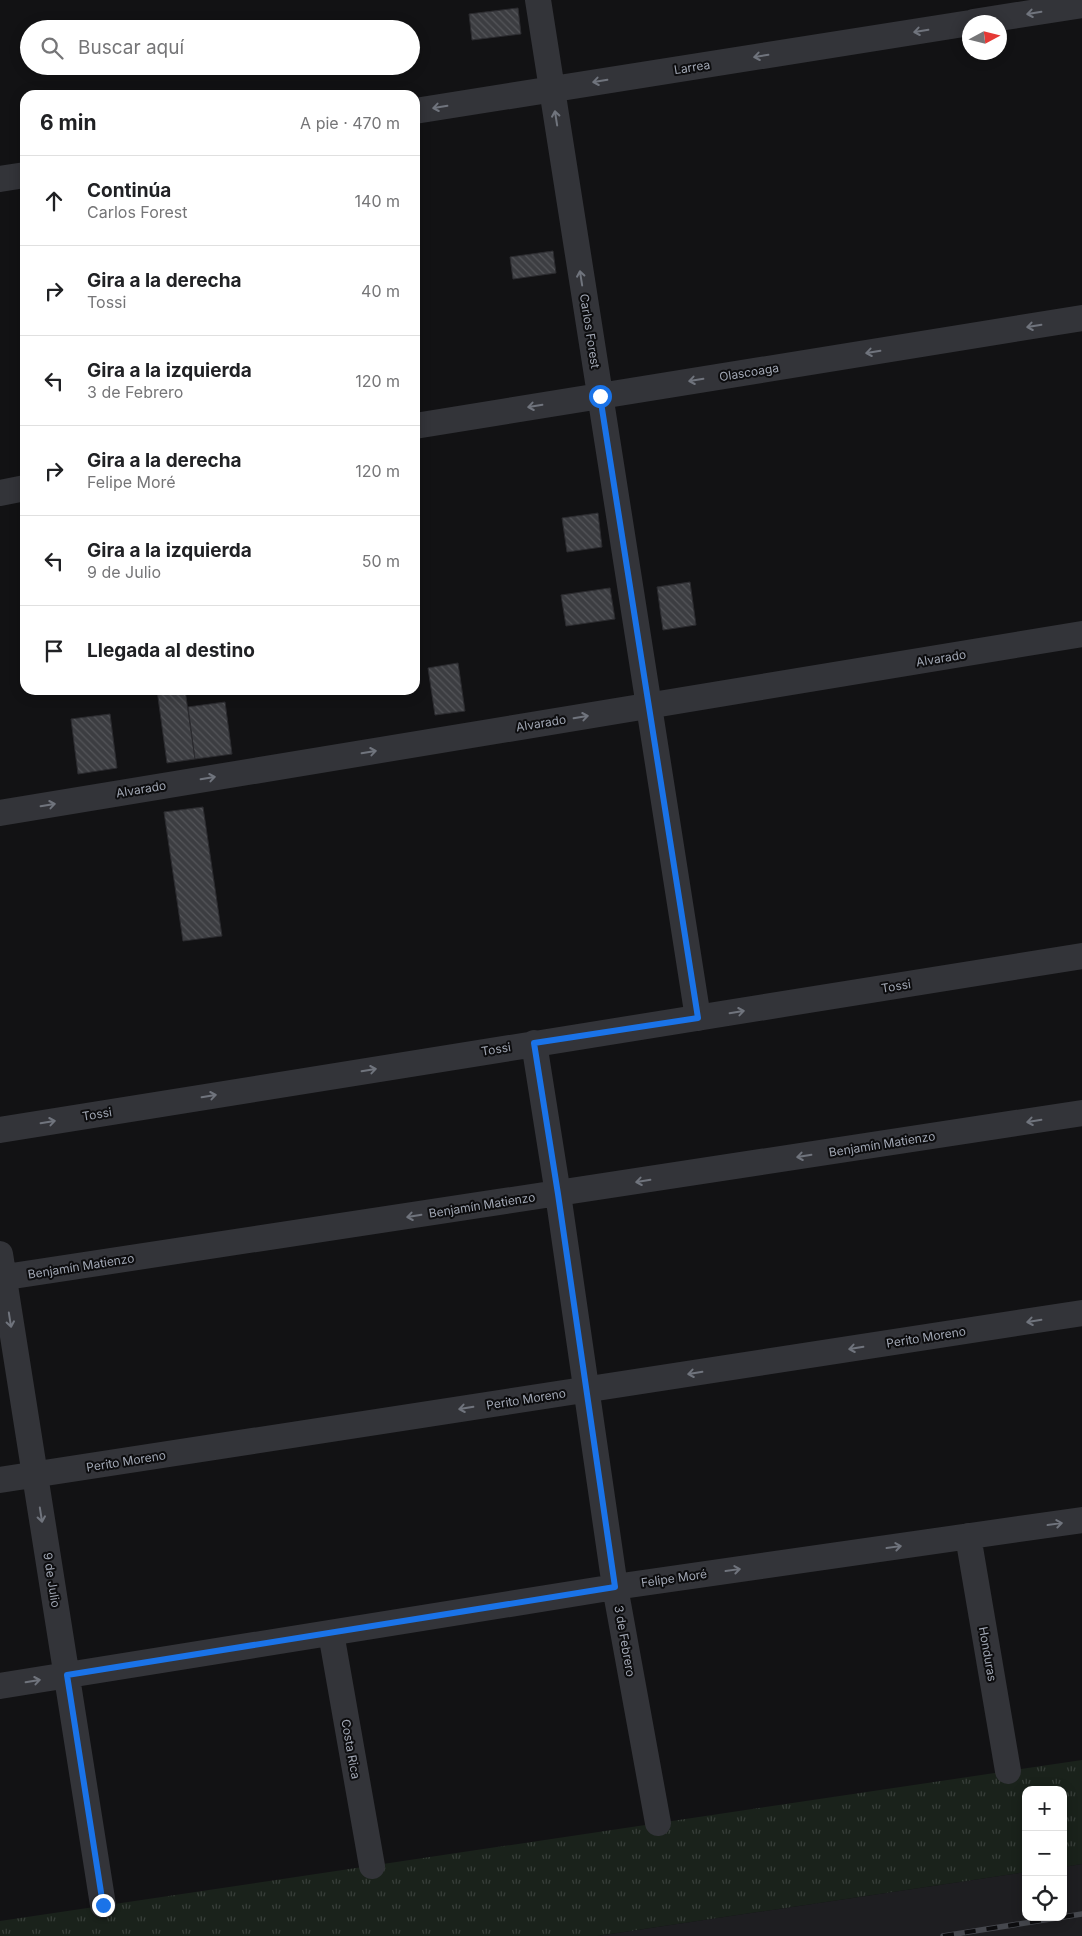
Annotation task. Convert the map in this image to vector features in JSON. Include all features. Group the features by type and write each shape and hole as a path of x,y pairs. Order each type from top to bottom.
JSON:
{"street":[{"name":"Carlos Forest","path":"538,0 698,1018"},
{"path":"1007,17 1082,6"},
{"name":"Larrea","path":"420,110 962,24"},
{"path":"0,179 20,176"},
{"name":"Olascoaga","path":"420,425 1082,318"},
{"path":"0,492 20,489"},
{"name":"Alvarado","path":"0,813 1082,634"},
{"name":"Tossi","path":"0,1130 1082,956"},
{"name":"3 de Febrero","path":"534,1043 558,1194 615,1587 658,1823"},
{"name":"Benjamín Matienzo","path":"1,1270 558,1194 1082,1113"},
{"name":"9 de Julio","path":"1,1270 103,1905"},
{"name":"Perito Moreno","path":"0,1480 1082,1313"},
{"name":"Felipe Moré","path":"0,1686 615,1587 1082,1520"},
{"name":"Honduras","path":"968,1536 1008,1771"},
{"name":"Costa Rica","path":"331,1633 372,1866"}],"shaded area":[{"path":"1082,1864 1082,1936 597,1936 1022,1873 1022,1921 1067,1921 1067,1866"}],"green space":[{"path":"1082,1760 1082,1864 1067,1866 1067,1786 1022,1786 1022,1873 597,1936 0,1936 0,1921"}],"building":[{"path":"518,8 521,34 472,40 469,14"},
{"path":"553,251 556,273 513,279 510,257"},
{"path":"598,513 602,547 567,552 562,518"},
{"path":"690,582 696,625 663,630 657,587"},
{"path":"610,588 615,619 566,626 561,595"},
{"path":"458,663 465,711 435,715 428,668"},
{"path":"158,695 186,695 195,759 167,763"},
{"path":"225,702 232,754 195,759 188,707"},
{"path":"110,714 117,768 78,774 71,719"},
{"path":"203,807 222,936 183,941 164,812"}],"railway":[{"path":"1067,1916 1082,1914"},
{"path":"943,1936 1038,1921"}],"route":[{"path":"103,1905 67,1675 615,1587 558,1194 534,1043 698,1018 600,396"}]}
